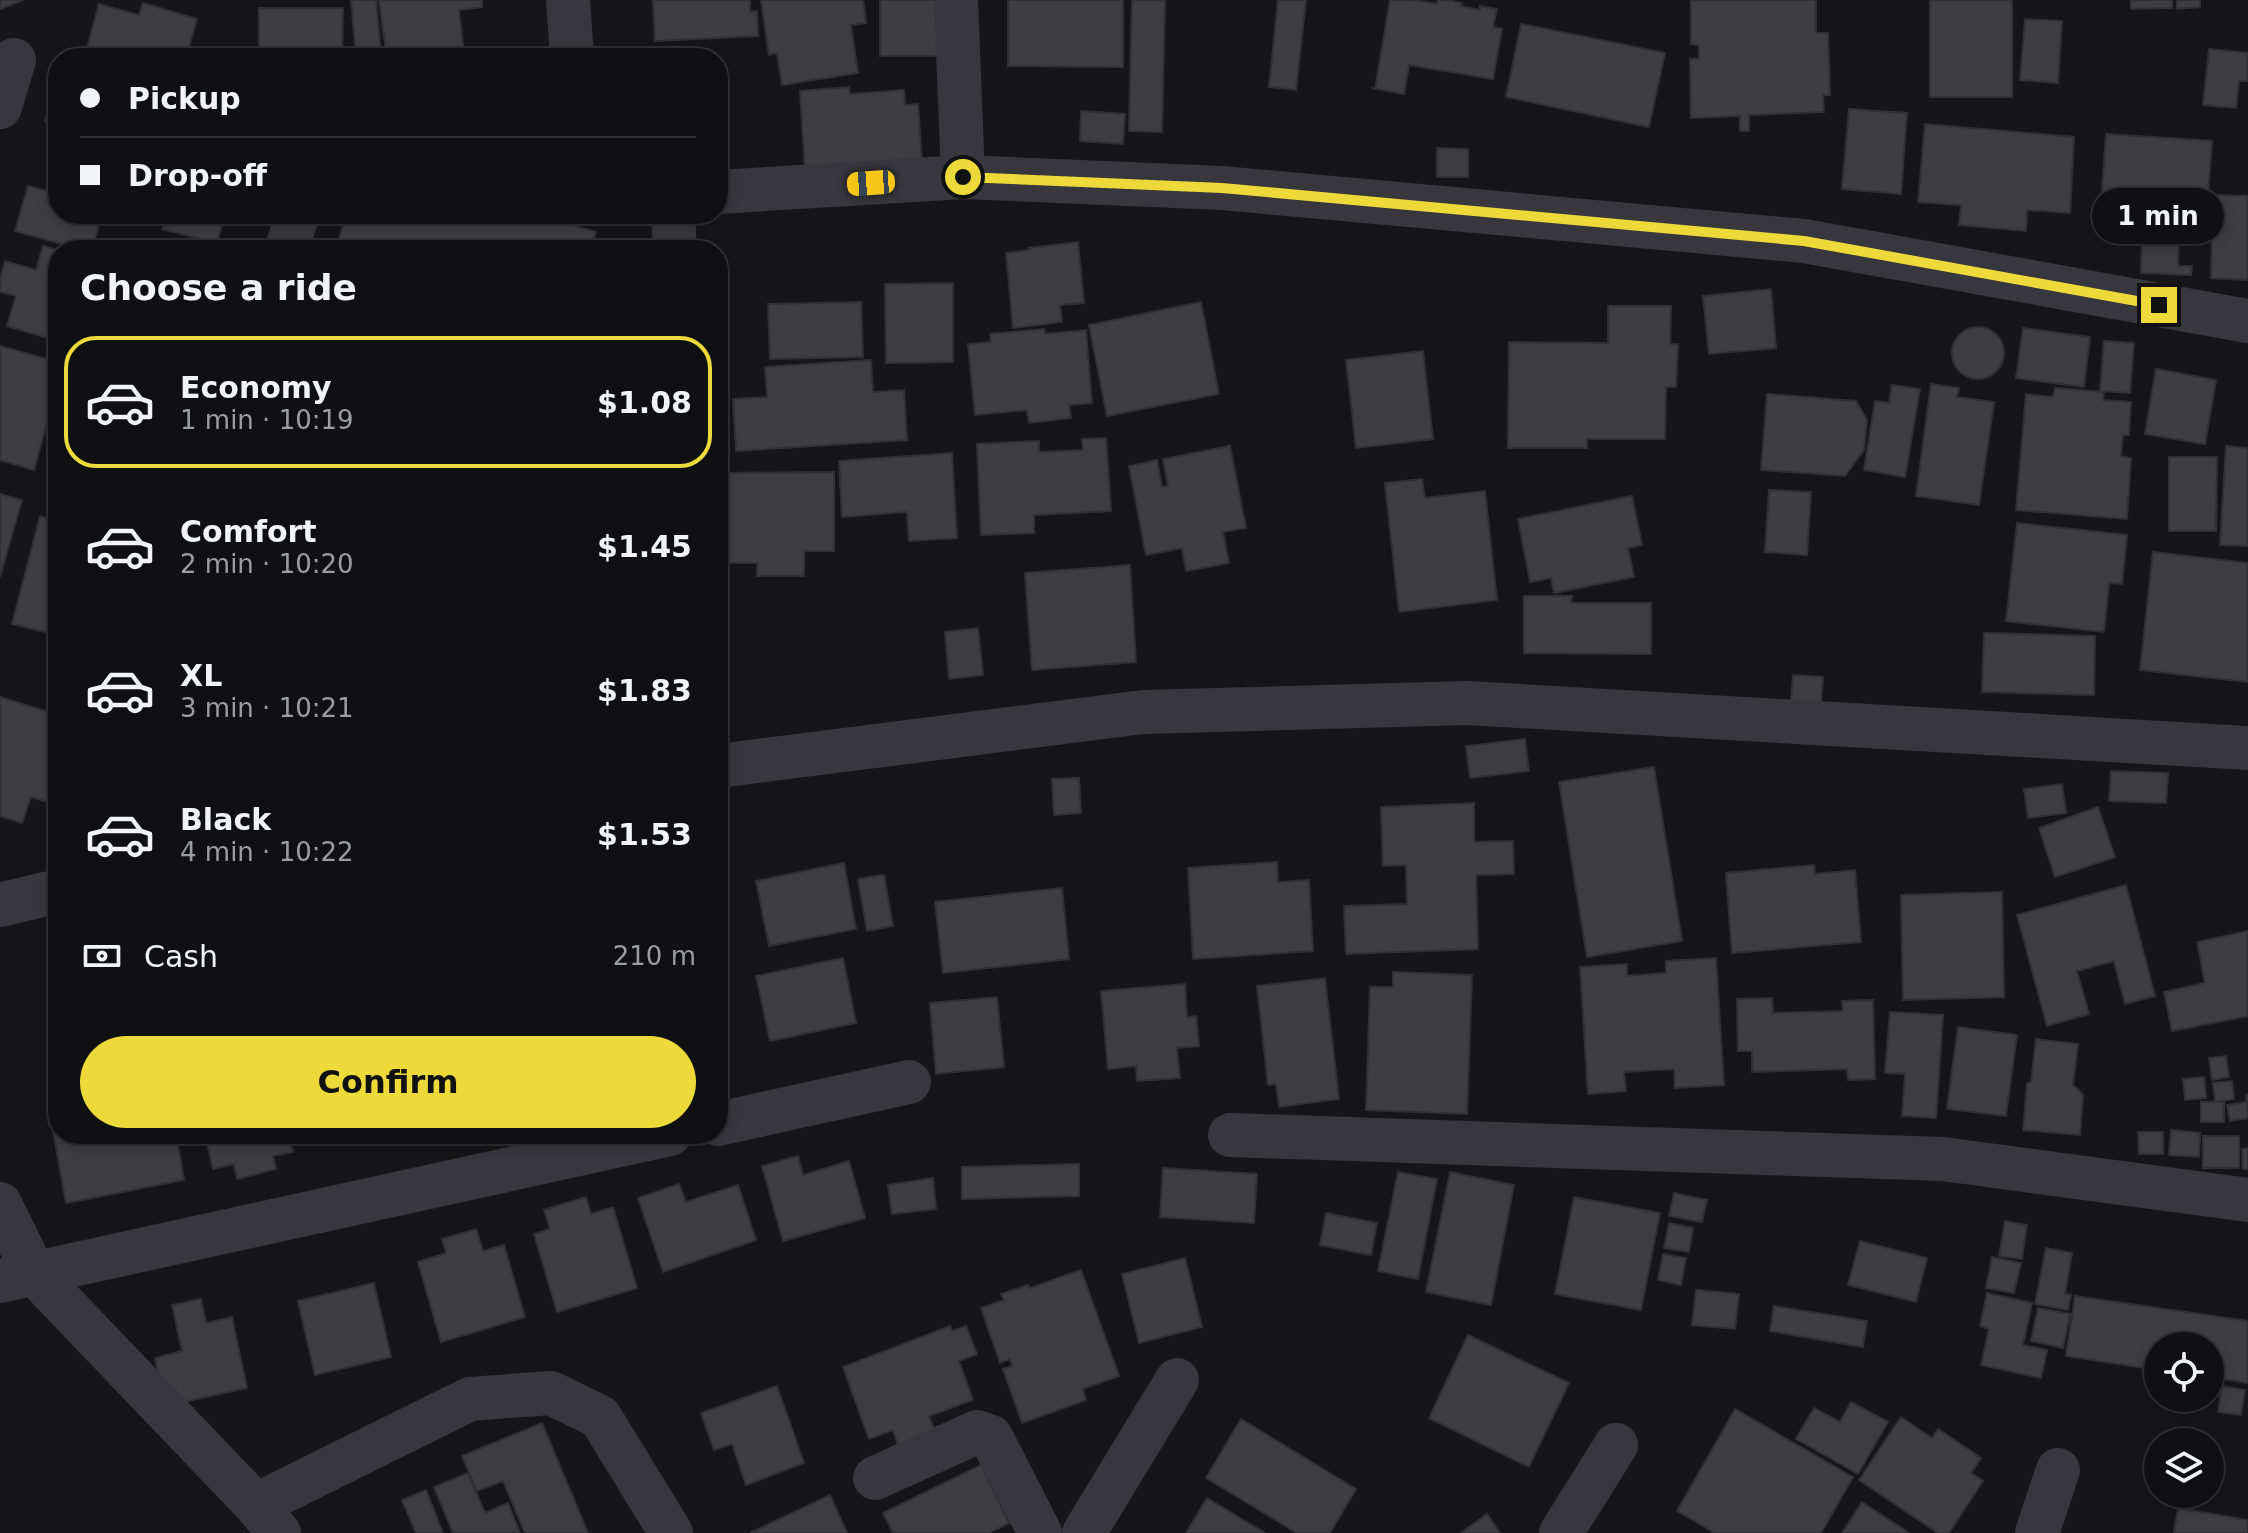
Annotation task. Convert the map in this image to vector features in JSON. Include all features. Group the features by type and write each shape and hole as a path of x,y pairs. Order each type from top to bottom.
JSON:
{"street":[{"path":"568,0 571,48"},
{"path":"956,0 963,177"},
{"path":"0,107 14,60"},
{"path":"728,191 963,177 1222,188 1804,241 2248,321"},
{"path":"728,765 1143,712 1468,703 2248,748"},
{"path":"0,905 48,893"},
{"path":"728,1122 909,1082"},
{"path":"1230,1135 1943,1159 2248,1200"},
{"path":"17,1277 624,1144"},
{"path":"0,1204 17,1277 268,1519 470,1399 551,1393 600,1417 671,1533"},
{"path":"1084,1533 1177,1380"},
{"path":"875,1478 977,1432 986,1434 991,1437 1040,1533"},
{"path":"1561,1533 1616,1445"},
{"path":"2037,1533 2058,1470"}],"building":[{"path":"0,0 23,0 0,9"},
{"path":"351,0 376,0 380,48 355,48"},
{"path":"379,0 482,0 482,7 459,10 463,48 386,48"},
{"path":"653,0 750,0 750,12 757,11 758,36 655,41"},
{"path":"761,0 863,0 866,23 851,25 858,73 782,85 777,53 769,55"},
{"path":"880,0 942,0 943,56 880,56"},
{"path":"1008,0 1123,0 1123,67 1008,66"},
{"path":"1132,0 1165,0 1162,132 1129,131"},
{"path":"1278,0 1306,0 1296,90 1269,87"},
{"path":"1390,0 1437,4 1438,0 1445,0 1480,10 1480,6 1497,9 1493,27 1502,29 1493,79 1409,65 1404,94 1375,89"},
{"path":"1691,0 1816,0 1816,33 1828,33 1830,95 1823,95 1824,112 1749,115 1749,131 1740,131 1740,116 1691,118 1690,59 1699,59 1699,45 1691,44"},
{"path":"1930,0 2012,0 2012,97 1930,97"},
{"path":"2131,0 2172,0 2172,8 2131,9"},
{"path":"2177,0 2200,0 2200,7 2177,9"},
{"path":"143,3 197,19 189,48 87,48 99,4 139,15"},
{"path":"259,8 343,8 342,48 259,48"},
{"path":"2025,19 2062,21 2058,83 2020,80"},
{"path":"1521,24 1665,53 1649,127 1506,97"},
{"path":"2209,49 2248,53 2248,81 2239,81 2236,108 2203,105"},
{"path":"849,87 850,94 904,90 905,105 918,104 922,161 805,170 800,91"},
{"path":"1849,109 1907,113 1901,194 1842,189"},
{"path":"1081,111 1125,114 1123,144 1080,141"},
{"path":"1925,124 2074,137 2070,213 2027,210 2026,231 1959,225 1961,205 1918,202"},
{"path":"2106,134 2212,141 2206,221 2185,221 2184,216 2128,212 2128,221 2100,220"},
{"path":"1437,148 1468,149 1468,177 1437,177"},
{"path":"28,186 48,191 48,224 99,224 95,240 48,240 15,231"},
{"path":"2213,195 2248,196 2248,280 2211,278"},
{"path":"2130,218 2171,219 2172,230 2129,230"},
{"path":"163,224 222,224 218,240 205,240 162,229"},
{"path":"343,224 569,224 596,232 593,240 339,240"},
{"path":"2142,233 2179,234 2178,266 2192,266 2191,275 2141,273"},
{"path":"1078,242 1084,303 1060,305 1062,322 1013,328 1006,253"},
{"path":"43,246 48,247 48,338 7,326 16,296 0,292 5,261 36,270"},
{"path":"953,283 953,362 886,363 885,284"},
{"path":"1771,289 1776,348 1709,354 1703,296"},
{"path":"861,302 863,357 770,359 768,304"},
{"path":"1201,302 1219,394 1107,416 1089,325"},
{"path":"1608,306 1671,306 1670,344 1678,344 1676,387 1666,387 1665,439 1587,439 1587,448 1508,448 1509,342 1608,343"},
{"path":"1978,327 1997,334 2004,353 1997,372 1978,379 1959,372 1952,353 1959,334"},
{"path":"2023,328 2090,337 2084,387 2016,378"},
{"path":"1044,329 1045,334 1086,330 1092,403 1069,405 1071,418 1029,423 1027,410 975,415 968,344 991,342 990,334"},
{"path":"2104,341 2134,343 2130,393 2100,391"},
{"path":"0,346 48,359 48,419 34,470 0,460"},
{"path":"1423,351 1433,439 1356,448 1346,360"},
{"path":"871,360 873,392 904,390 907,440 736,451 733,399 767,397 765,367"},
{"path":"2156,369 2216,380 2205,444 2145,434"},
{"path":"1931,384 1959,388 1957,397 1994,402 1979,505 1916,496"},
{"path":"1892,385 1920,389 1905,477 1864,470 1875,401 1889,403"},
{"path":"2055,388 2104,392 2103,400 2131,402 2129,435 2123,435 2121,456 2131,458 2127,519 2016,510 2026,394 2053,397"},
{"path":"1767,394 1856,401 1867,420 1864,450 1845,476 1761,470"},
{"path":"1106,438 1111,511 1034,515 1034,533 981,535 977,444 1039,441 1039,452 1083,450 1082,439"},
{"path":"1230,446 1246,528 1223,532 1229,563 1186,571 1182,548 1146,555 1129,466 1157,460 1162,487 1168,486 1163,459"},
{"path":"2226,446 2248,448 2248,546 2220,545"},
{"path":"952,453 957,538 909,541 907,512 842,517 839,461"},
{"path":"2169,457 2217,457 2216,531 2169,531"},
{"path":"834,472 834,551 804,551 804,576 757,576 757,563 728,563 728,473"},
{"path":"1422,479 1425,498 1485,491 1497,600 1399,612 1385,483"},
{"path":"1769,490 1811,492 1807,555 1765,552"},
{"path":"0,494 22,500 0,577"},
{"path":"1632,496 1642,545 1628,548 1634,577 1554,593 1551,578 1530,582 1518,519"},
{"path":"40,516 48,518 48,633 12,624"},
{"path":"2017,523 2127,535 2122,584 2109,583 2104,632 2006,621"},
{"path":"2153,552 2248,563 2248,682 2140,670"},
{"path":"1130,565 1136,662 1032,670 1025,573"},
{"path":"1524,596 1572,596 1571,603 1651,603 1651,654 1524,653"},
{"path":"978,628 983,675 949,679 945,632"},
{"path":"1984,633 2095,636 2094,695 1982,692"},
{"path":"1793,675 1823,677 1821,703 1791,701"},
{"path":"0,697 48,712 48,802 31,797 22,823 0,816"},
{"path":"1525,739 1529,771 1470,778 1466,746"},
{"path":"1654,767 1682,941 1587,957 1559,782"},
{"path":"2111,771 2168,773 2166,803 2109,801"},
{"path":"1079,778 1081,813 1054,815 1052,779"},
{"path":"2062,784 2066,813 2028,818 2024,789"},
{"path":"1474,803 1474,842 1513,841 1514,874 1476,875 1478,949 1346,954 1344,906 1407,904 1406,865 1383,866 1381,807"},
{"path":"2098,807 2115,857 2055,877 2039,828"},
{"path":"1277,862 1278,882 1309,880 1313,951 1193,959 1188,868"},
{"path":"844,863 856,929 769,946 756,881"},
{"path":"1814,865 1815,874 1855,870 1861,942 1732,953 1726,873"},
{"path":"884,875 893,926 867,931 858,879"},
{"path":"2126,885 2155,996 2125,1004 2114,961 2077,971 2089,1014 2047,1026 2017,915"},
{"path":"1062,888 1069,959 943,973 935,902"},
{"path":"2002,892 2004,997 1903,1000 1901,895"},
{"path":"2248,931 2248,1016 2172,1031 2164,992 2205,983 2197,942"},
{"path":"843,958 856,1023 770,1041 756,976"},
{"path":"1716,958 1724,1085 1675,1088 1674,1069 1624,1072 1626,1091 1588,1094 1580,967 1627,964 1627,976 1666,973 1666,961"},
{"path":"1393,972 1472,975 1467,1114 1366,1110 1370,987 1393,987"},
{"path":"1325,978 1339,1099 1279,1107 1276,1084 1268,1085 1257,986"},
{"path":"1185,984 1187,1017 1196,1016 1199,1046 1177,1048 1180,1078 1137,1081 1136,1066 1108,1069 1101,991"},
{"path":"997,997 1004,1067 936,1074 930,1003"},
{"path":"1772,998 1773,1013 1843,1011 1842,1001 1873,1000 1875,1079 1848,1080 1847,1069 1752,1072 1752,1051 1738,1051 1737,999"},
{"path":"1890,1012 1943,1015 1936,1118 1902,1116 1905,1074 1885,1073"},
{"path":"1958,1027 2017,1035 2006,1116 1947,1109"},
{"path":"2036,1039 2078,1044 2073,1085 2083,1095 2080,1135 2023,1130 2027,1084 2031,1082"},
{"path":"2226,1056 2229,1077 2212,1080 2209,1058"},
{"path":"2204,1077 2206,1098 2185,1100 2183,1079"},
{"path":"2232,1081 2234,1099 2215,1102 2213,1083"},
{"path":"2248,1094 2248,1118 2230,1121 2227,1105 2247,1102"},
{"path":"2201,1102 2224,1102 2224,1122 2201,1122"},
{"path":"2171,1130 2200,1133 2199,1157 2169,1155"},
{"path":"2138,1132 2163,1132 2163,1154 2139,1154"},
{"path":"2203,1136 2239,1136 2239,1168 2203,1168"},
{"path":"55,1144 178,1144 184,1180 66,1203"},
{"path":"207,1144 291,1144 293,1152 273,1156 276,1169 237,1179 234,1164 213,1169"},
{"path":"2248,1148 2248,1169 2243,1169 2242,1149"},
{"path":"798,1156 803,1175 849,1161 865,1218 783,1241 762,1166"},
{"path":"1079,1164 1079,1196 962,1199 962,1167"},
{"path":"1163,1168 1257,1174 1254,1223 1160,1217"},
{"path":"1398,1172 1437,1179 1418,1279 1378,1271"},
{"path":"1450,1172 1514,1185 1491,1305 1426,1292"},
{"path":"933,1178 936,1209 892,1214 888,1185"},
{"path":"679,1184 686,1202 738,1185 756,1240 663,1272 638,1198"},
{"path":"1674,1193 1707,1200 1702,1222 1669,1216"},
{"path":"586,1197 591,1214 613,1207 637,1288 557,1312 534,1234 550,1229 544,1210"},
{"path":"1574,1197 1660,1213 1641,1310 1555,1294"},
{"path":"1326,1213 1377,1223 1371,1255 1320,1245"},
{"path":"2005,1221 2027,1225 2022,1259 1999,1256"},
{"path":"1669,1223 1693,1228 1689,1252 1664,1248"},
{"path":"476,1229 483,1251 504,1245 525,1317 441,1342 418,1262 446,1253 442,1239"},
{"path":"1860,1241 1927,1258 1916,1302 1848,1285"},
{"path":"2046,1248 2072,1253 2065,1294 2071,1295 2068,1310 2035,1304"},
{"path":"1663,1254 1686,1258 1681,1285 1658,1280"},
{"path":"1992,1257 2021,1263 2014,1293 1986,1288"},
{"path":"1185,1258 1202,1327 1139,1343 1122,1274"},
{"path":"1081,1270 1119,1376 1083,1389 1086,1400 1022,1423 1003,1369 1012,1366 1010,1359 1000,1363 981,1308 1004,1300 1001,1294 1028,1285 1030,1288"},
{"path":"374,1283 391,1357 315,1375 298,1301"},
{"path":"1696,1290 1739,1294 1735,1329 1692,1325"},
{"path":"1987,1293 2032,1303 2023,1345 2047,1350 2041,1378 1981,1365 1989,1329 1980,1326"},
{"path":"2075,1296 2248,1321 2248,1383 2224,1379 2224,1332 2144,1332 2144,1368 2066,1356"},
{"path":"201,1299 206,1323 232,1317 247,1388 165,1406 155,1358 182,1351 172,1305"},
{"path":"1774,1306 1867,1321 1863,1347 1770,1331"},
{"path":"2038,1308 2070,1314 2063,1348 2031,1341"},
{"path":"950,1326 952,1331 966,1326 977,1354 959,1361 973,1400 929,1416 935,1432 898,1445 893,1430 869,1439 843,1367"},
{"path":"1468,1335 1569,1383 1529,1467 1429,1418"},
{"path":"777,1386 804,1463 746,1485 732,1444 714,1450 701,1413"},
{"path":"2224,1386 2245,1390 2241,1415 2218,1412 2224,1412"},
{"path":"1851,1402 1888,1422 1858,1474 1796,1439 1814,1408 1840,1422"},
{"path":"1735,1409 1853,1477 1821,1533 1715,1533 1677,1511"},
{"path":"1901,1417 1932,1438 1938,1429 1981,1458 1971,1473 1983,1481 1949,1533 1938,1533 1859,1480"},
{"path":"1241,1419 1356,1489 1330,1533 1297,1533 1206,1478"},
{"path":"542,1423 588,1533 525,1533 503,1481 477,1491 462,1456"},
{"path":"981,1465 1009,1523 989,1533 893,1533 883,1513"},
{"path":"468,1473 485,1513 508,1503 520,1533 453,1533 434,1487"},
{"path":"426,1490 443,1533 416,1533 402,1500"},
{"path":"830,1495 847,1533 750,1533"},
{"path":"1207,1498 1265,1533 1186,1533"},
{"path":"1862,1502 1909,1533 1842,1533"},
{"path":"2178,1508 2248,1520 2248,1533 2174,1533"},
{"path":"1487,1514 1500,1533 1461,1533"}],"route":[{"path":"963,177 1222,188 1804,241 2159,305"}]}
